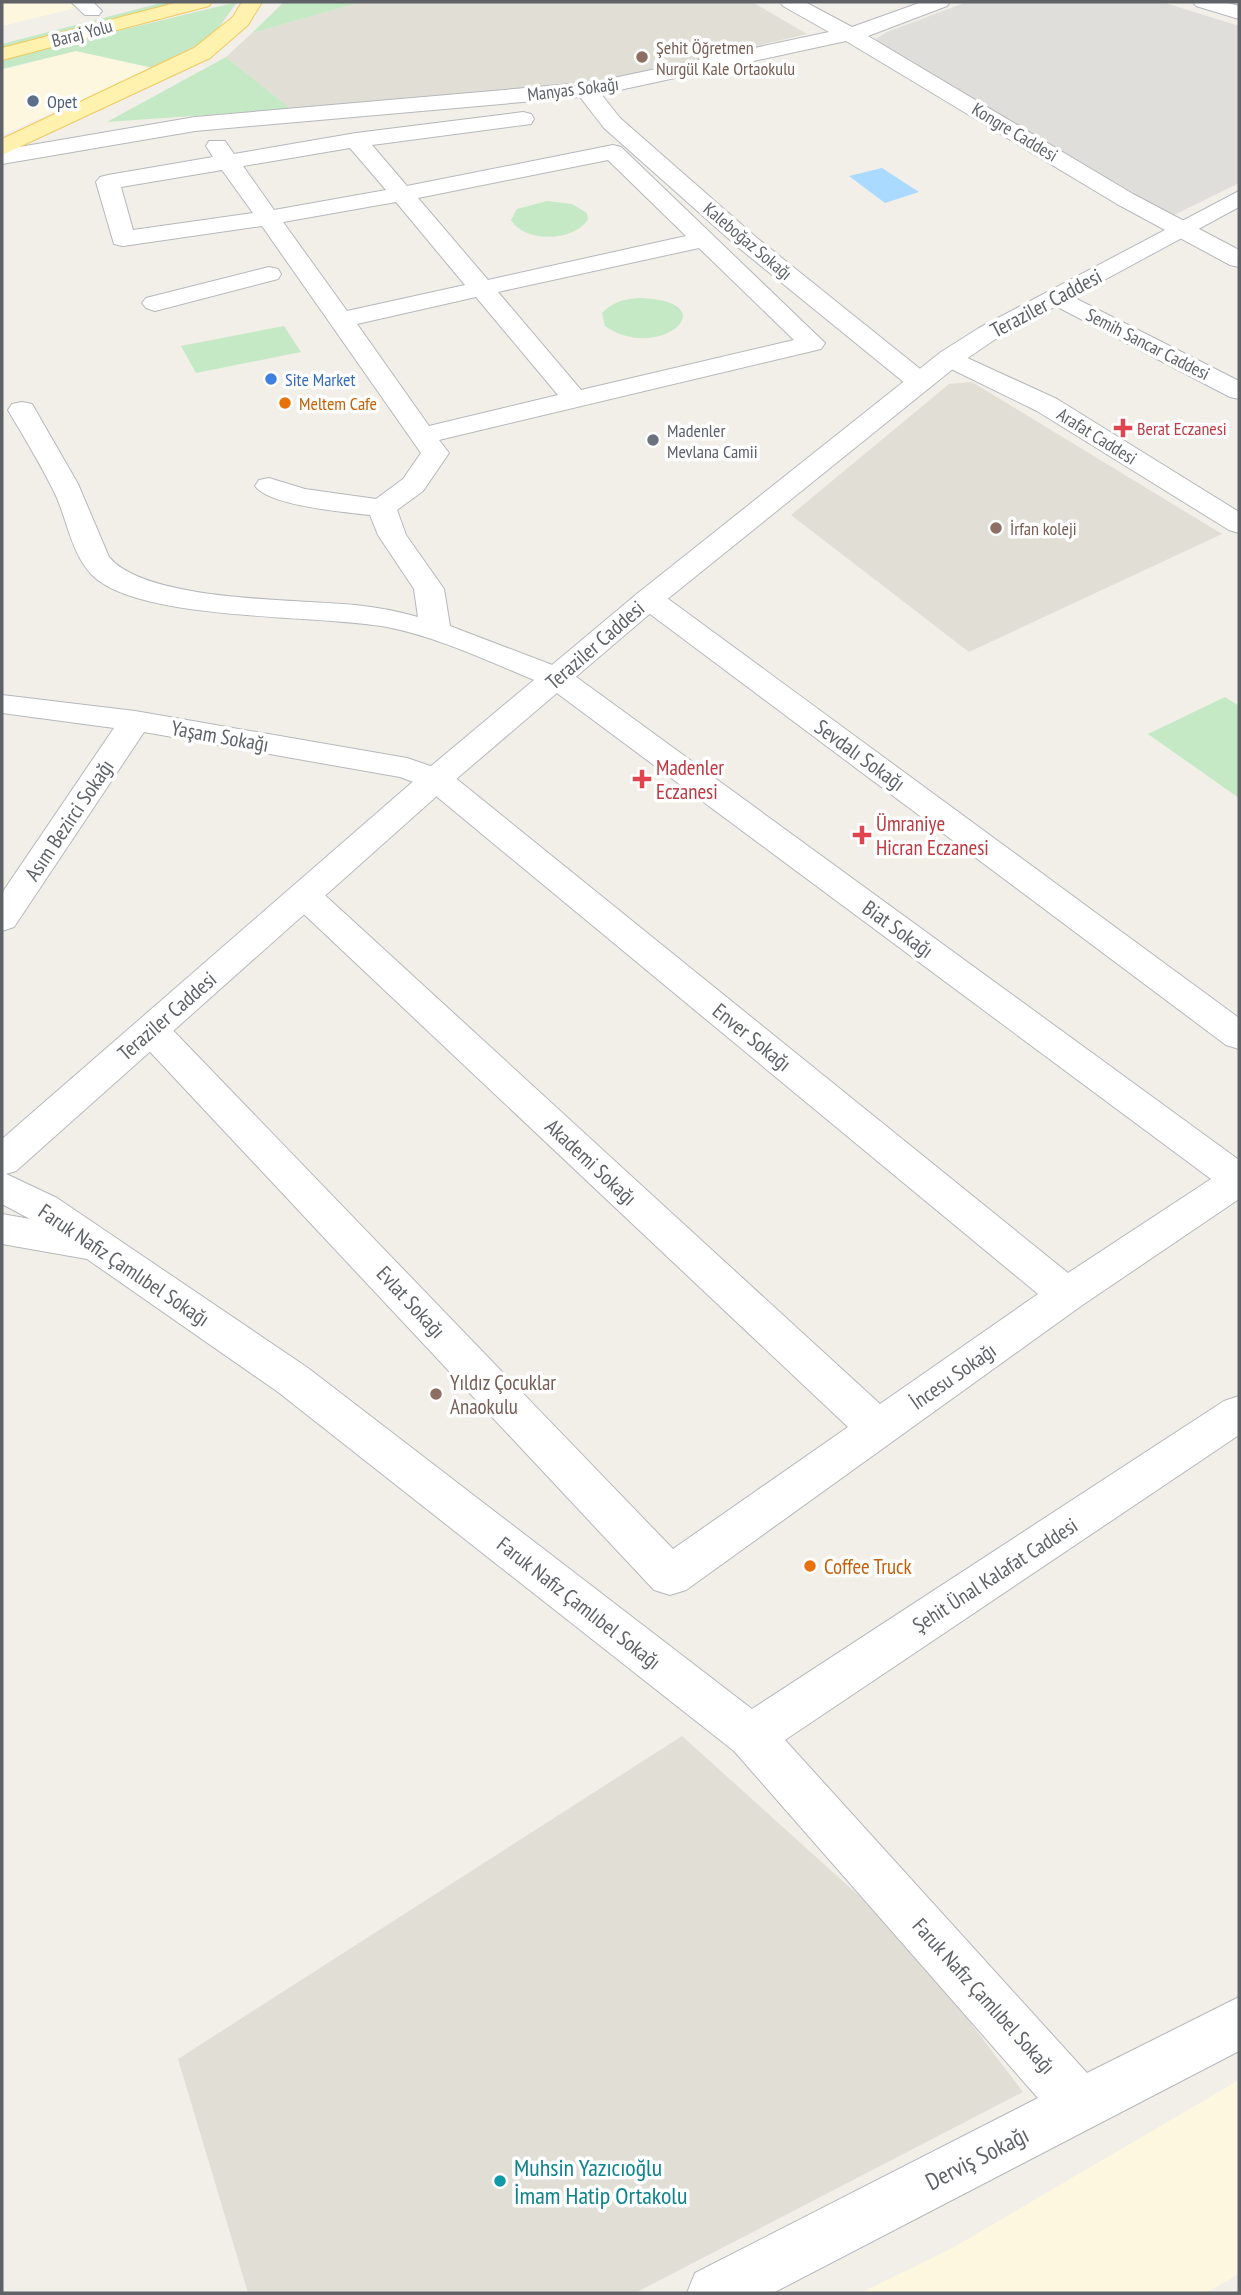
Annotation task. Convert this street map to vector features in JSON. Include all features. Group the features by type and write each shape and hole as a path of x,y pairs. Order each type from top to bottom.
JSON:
{"main road":[{"name":"Baraj Yolu","path":"2,34 87,7 130,2"},
{"name":"Baraj Yolu","path":"2,54 202,2"},
{"path":"2,148 202,53 241,21 252,2"}],"street":[{"name":"Kongre Caddesi","path":"790,2 850,33 1179,230 1239,260"},
{"name":"Manyas Sokağı","path":"2,157 195,124 586,90 850,33 940,2"},
{"path":"1203,2 1239,13"},
{"name":"Kaleboğaz Sokağı","path":"586,90 612,123 737,234 920,382"},
{"path":"424,435 812,343 613,152 403,195 123,239 108,182 223,153 523,119"},
{"path":"195,124 223,153 435,453 413,485 382,508 300,497 269,486"},
{"path":"356,140 575,399"},
{"name":"Teraziler Caddesi","path":"2,1161 436,779 649,599 950,358 988,333 1239,198"},
{"path":"341,320 704,239"},
{"path":"155,303 274,282 294,255"},
{"name":"Semih Sancar Caddesi","path":"1058,297 1239,391"},
{"name":"Arafat Caddesi","path":"950,358 1047,405 1239,524"},
{"name":"Biat Sokağı","path":"22,410 76,508 83,533 98,564 107,573 148,592 384,618 436,631 557,678 1239,1180"},
{"path":"382,508 392,535 429,589 436,631"},
{"name":"Sevdalı Sokağı","path":"649,599 1239,1036"},
{"name":"Yaşam Sokağı","path":"2,704 135,721 407,768 436,779"},
{"name":"Asım Bezirci Sokağı","path":"2,919 135,721"},
{"name":"Enver Sokağı","path":"436,779 1067,1295"},
{"name":"Akademi Sokağı","path":"304,895 878,1429"},
{"name":"Evlat Sokağı","path":"151,1030 670,1576"},
{"name":"İncesu Sokağı","path":"670,1576 1067,1295 1239,1180"},
{"name":"Faruk Nafiz Çamlıbel Sokağı","path":"2,1187 43,1208 293,1380 751,1736 1080,2105"},
{"path":"2,1229 99,1247"},
{"name":"Şehit Ünal Kalafat Caddesi","path":"751,1736 1239,1413"},
{"name":"Derviş Sokağı","path":"715,2293 1239,2022"}],"shaded area":[{"path":"2,2 100,2 2,26"},
{"path":"361,2 752,2 807,34 605,81 291,109 226,57 252,33"},
{"path":"967,2 1162,2 1239,26 1239,183 1174,215 860,49 887,32"},
{"path":"76,51 153,68 2,135 2,70"},
{"path":"972,382 1222,534 969,652 791,515 949,384"},
{"path":"682,1736 907,1939 1023,2092 635,2293 248,2293 178,2059"},
{"path":"1239,2080 1239,2274 1205,2293 861,2293 956,2246"}],"green space":[{"path":"165,2 183,2 2,48 2,44"},
{"path":"237,2 212,37 153,68 76,51 2,69 2,59"},
{"path":"284,2 361,2 252,33"},
{"path":"226,57 291,109 107,122"},
{"path":"547,201 572,204 587,213 588,219 572,232 550,237 527,233 511,220 517,209"},
{"path":"639,298 666,302 680,309 683,318 676,327 663,335 646,338 625,336 605,326 602,313 606,309 619,302"},
{"path":"284,326 301,352 196,373 181,346"},
{"path":"1225,697 1239,706 1239,798 1148,734"}],"water":[{"path":"882,168 919,192 885,203 849,176"}],"place":[{"name":"Şehit Öğretmen Nurgül Kale Ortaokulu","path":"642,57"},
{"name":"Opet","path":"33,101"},
{"name":"Site Market","path":"271,379"},
{"name":"Meltem Cafe","path":"285,403"},
{"name":"Berat Eczanesi","path":"1123,428"},
{"name":"Madenler Mevlana Camii","path":"653,440"},
{"name":"İrfan koleji","path":"996,528"},
{"name":"Madenler Eczanesi","path":"642,779"},
{"name":"Ümraniye Hicran Eczanesi","path":"862,835"},
{"name":"Yıldız Çocuklar Anaokulu","path":"436,1394"},
{"name":"Coffee Truck","path":"810,1566"},
{"name":"Muhsin Yazıcıoğlu İmam Hatip Ortakolu","path":"500,2181"}]}
